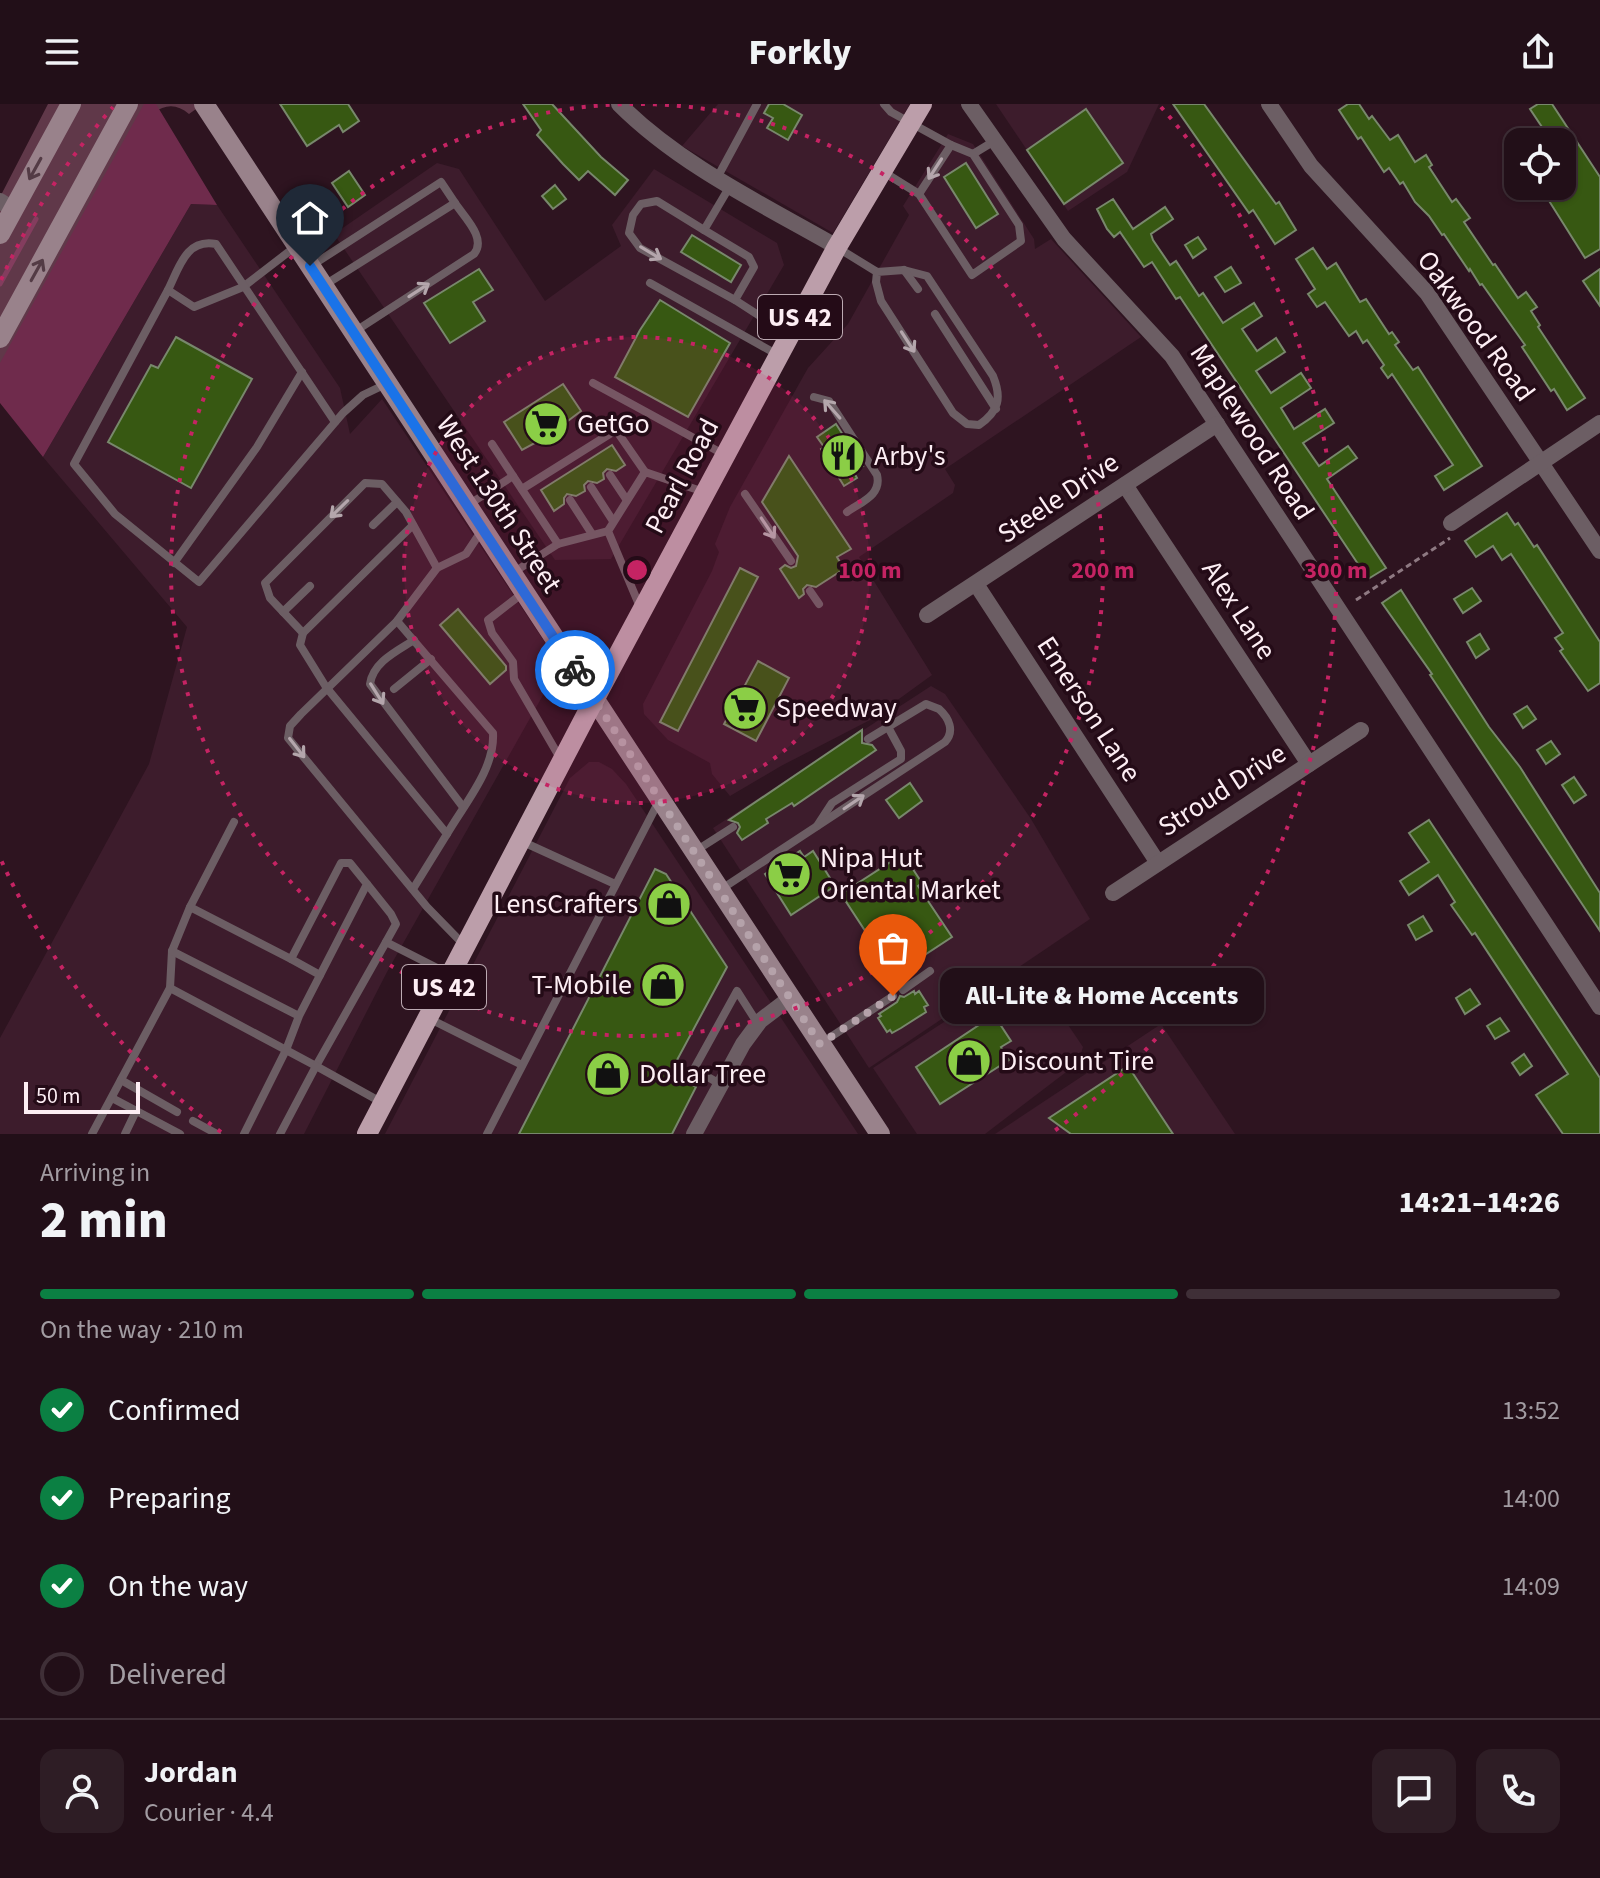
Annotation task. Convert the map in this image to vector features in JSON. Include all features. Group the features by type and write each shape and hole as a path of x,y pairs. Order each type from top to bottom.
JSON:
{"main road":[{"path":"0,234 7,205 71,104"},
{"path":"0,338 128,104"},
{"name":"West 130th Street","path":"204,104 880,1134"},
{"name":"Pearl Road","path":"367,1134 594,700 837,247 922,104"}],"street":[{"path":"619,104 646,131 724,182 837,247"},
{"name":"Maplewood Road","path":"969,104 1064,239 1172,356 1600,1007"},
{"name":"Oakwood Road","path":"1269,104 1311,166 1427,293 1600,551"},
{"path":"1456,527 1600,423"},
{"name":"Steele Drive","path":"927,615 1217,424"},
{"name":"Alex Lane","path":"1125,485 1309,764"},
{"name":"Emerson Lane","path":"976,584 1158,863"},
{"name":"Stroud Drive","path":"1113,893 1361,730"},
{"path":"694,1134 758,1024 790,998"}],"lane":[{"path":"704,230 757,104"},
{"path":"881,171 919,194 972,275 1021,241 1019,225 973,154 891,112 884,104"},
{"path":"973,154 996,140"},
{"path":"919,194 951,145"},
{"path":"310,266 441,182 479,239 479,248 474,254 353,332"},
{"path":"735,300 754,267 749,257 657,201 641,204 633,215 629,233 640,248 735,300 790,335"},
{"path":"323,286 455,203"},
{"path":"335,422 243,287 223,251 216,244 206,242 195,244 187,252 74,464 115,514 199,582 335,422 363,395 387,384"},
{"path":"168,290 194,307 243,287 297,246"},
{"path":"837,247 877,272 904,270 927,276 993,376 999,390 996,409 991,417 979,425 967,424 953,413 881,301 877,272"},
{"path":"904,270 918,289"},
{"path":"650,283 779,355"},
{"path":"935,314 996,409"},
{"path":"174,563 257,447 302,372"},
{"path":"593,383 725,455"},
{"path":"814,397 829,401 877,475 879,487 876,492 847,512"},
{"path":"522,489 616,430 645,472 705,492"},
{"path":"492,444 558,544"},
{"path":"592,445 598,454"},
{"path":"572,457 578,467"},
{"path":"550,471 557,480"},
{"path":"642,611 608,531 645,472"},
{"path":"610,475 626,499"},
{"path":"467,505 513,476"},
{"path":"303,633 270,598 265,583 365,483 382,484 413,525 437,568"},
{"path":"591,487 613,521"},
{"path":"745,494 791,561"},
{"path":"570,500 592,534"},
{"path":"373,525 397,502"},
{"path":"413,525 303,633 300,645 326,687 447,834"},
{"path":"465,946 413,889 288,738 290,726 326,687 397,621 437,568 466,554 483,529"},
{"path":"512,574 558,544 608,531"},
{"path":"283,612 310,586"},
{"path":"810,591 819,604"},
{"path":"524,593 488,620 492,633 513,662 514,679 562,761"},
{"path":"397,621 493,733 494,751 413,889"},
{"path":"414,640 386,658 371,673 370,684 463,807"},
{"path":"394,689 431,659"},
{"path":"719,891 945,742 951,734 944,714 930,703 916,707 868,739"},
{"path":"817,827 832,803 901,759 901,751 888,727"},
{"path":"487,1134 659,800"},
{"path":"92,1134 170,988 172,951 190,907 234,822"},
{"path":"694,852 733,827"},
{"path":"521,840 615,884"},
{"path":"280,1134 396,924 350,863 341,863 291,959"},
{"path":"244,1134 286,1050 299,1016 367,884"},
{"path":"190,907 320,975"},
{"path":"386,942 450,975"},
{"path":"172,951 299,1016"},
{"path":"903,990 930,971"},
{"path":"170,988 383,1103"},
{"path":"721,1085 694,1069 737,991 758,1024"},
{"path":"820,1044 893,996"},
{"path":"428,1018 522,1065"},
{"path":"121,1080 177,1112"},
{"path":"112,1098 180,1134"},
{"path":"125,1134 136,1111"},
{"path":"193,1121 217,1134"}],"path":[{"path":"1356,600 1456,527"}],"shaded area":[{"path":"48,104 203,104 189,114 171,106 153,113 0,395 0,197"},
{"path":"144,104 156,104 217,205 191,204 43,457 0,403 0,363"},
{"path":"718,104 910,104 833,233 682,146"},
{"path":"996,104 1159,104 1127,172 1068,211"},
{"path":"948,134 973,144 1034,239 1035,249 1051,239 1141,337 945,469 955,485 953,493 859,557 932,675 870,720 730,796 712,774 710,763 668,740 644,714 643,704 712,571 719,552 715,544 730,507 808,368 848,324 909,215 903,206"},
{"path":"437,163 459,169 545,301 621,246 612,225 654,169 777,243 784,265 611,559 555,560 334,234"},
{"path":"191,204 217,205 340,388 350,434 382,399 560,665 387,972 304,1134 0,1134 0,1038 149,764 187,627 43,457"},
{"path":"931,686 945,694 1031,819 1090,919 869,1068 713,828"},
{"path":"589,762 599,762 612,769 626,784 858,1134 385,1134 570,778"},
{"path":"1029,967 1083,1047 1078,1063 985,1134 917,1134 873,1068"},
{"path":"1161,1024 1235,1134 995,1134"}],"building":[{"path":"280,104 348,104 359,121 343,132 339,125 307,146"},
{"path":"523,104 552,104 601,157 628,180 615,195 588,171 579,180 537,135 541,130"},
{"path":"769,104 783,104 802,115 788,140 767,128 773,118 764,113"},
{"path":"1173,104 1204,104 1276,204 1279,202 1296,230 1275,244 1253,210 1249,213"},
{"path":"1348,104 1359,104 1390,140 1398,135 1415,162 1426,155 1432,165 1429,167 1452,202 1456,199 1470,218 1464,222 1493,265 1518,298 1526,292 1537,307 1531,311 1540,325 1538,327 1585,398 1567,410 1554,389 1551,391 1522,347 1525,345 1444,234 1415,202 1403,182 1400,184 1389,168 1384,172 1361,137 1358,139 1339,110"},
{"path":"1538,104 1552,104 1568,128 1543,128 1530,109"},
{"path":"1086,109 1123,163 1064,204 1027,150"},
{"path":"1576,140 1600,177 1600,249 1585,258 1549,200 1576,200"},
{"path":"966,163 998,214 976,228 944,177"},
{"path":"349,171 365,195 348,207 332,183"},
{"path":"555,185 566,199 553,209 542,196"},
{"path":"1113,199 1133,229 1165,207 1173,219 1151,234 1153,240 1170,265 1176,261 1199,296 1203,293 1223,323 1254,303 1262,316 1242,329 1257,351 1276,338 1285,352 1256,371 1271,393 1301,373 1311,388 1281,408 1294,429 1325,409 1334,423 1303,443 1319,466 1348,446 1357,458 1327,479 1386,568 1368,579 1180,297 1176,299 1152,262 1144,267 1120,232 1114,237 1107,229 1097,209"},
{"path":"692,235 741,265 731,282 681,252"},
{"path":"1198,237 1206,249 1193,258 1185,245"},
{"path":"1313,248 1327,269 1336,263 1360,302 1366,299 1389,334 1392,332 1399,342 1395,345 1413,370 1418,367 1482,466 1444,490 1435,476 1453,465 1392,374 1388,378 1381,368 1384,365 1367,340 1363,343 1356,331 1349,336 1325,302 1317,307 1308,294 1315,289 1296,259"},
{"path":"1231,267 1241,283 1225,292 1215,277"},
{"path":"479,269 493,290 473,302 485,321 450,343 424,303"},
{"path":"1600,269 1600,306 1583,281"},
{"path":"660,300 730,343 688,417 615,377"},
{"path":"176,337 252,379 191,488 108,442 151,365 158,368"},
{"path":"563,384 581,411 548,436 522,450 504,422"},
{"path":"836,424 863,466 853,471 857,478 844,486 817,437"},
{"path":"612,445 625,465 616,471 607,469 603,473 604,479 597,483 588,481 584,485 585,491 576,496 567,494 564,504 554,511 541,490"},
{"path":"789,456 851,549 837,557 844,569 816,587 807,585 799,598 780,569 785,565 791,568 796,566 798,556 762,502"},
{"path":"1507,513 1534,547 1537,545 1600,642 1600,683 1588,691 1560,651 1563,649 1555,638 1563,633 1511,554 1502,560 1493,546 1476,557 1465,541"},
{"path":"740,568 758,577 678,731 660,722"},
{"path":"1472,588 1481,601 1463,613 1454,599"},
{"path":"1401,590 1600,893 1600,931 1382,603"},
{"path":"458,609 506,666 506,670 490,684 440,625"},
{"path":"1480,634 1489,649 1476,658 1467,642"},
{"path":"758,661 789,678 756,741 724,724"},
{"path":"1527,706 1536,719 1523,728 1514,714"},
{"path":"862,730 862,743 872,745 876,750 794,806 792,803 766,819 768,823 742,840 737,833 738,823 729,820"},
{"path":"1551,741 1560,754 1546,764 1537,750"},
{"path":"1574,777 1586,795 1574,803 1562,785"},
{"path":"910,783 922,801 899,818 886,800"},
{"path":"1429,820 1600,1078 1600,1134 1563,1134 1536,1095 1568,1074 1475,933 1472,935 1451,905 1455,902 1438,875 1409,895 1400,881 1429,862 1409,833"},
{"path":"800,851 804,857 813,851 835,886 791,915 765,874"},
{"path":"903,854 922,883 918,886 952,937 894,975 841,894"},
{"path":"655,869 666,874 727,967 670,1073 696,1087 672,1134 519,1134"},
{"path":"1423,916 1432,931 1416,940 1408,925"},
{"path":"1470,989 1480,1004 1465,1014 1456,998"},
{"path":"914,991 915,994 919,991 928,1005 924,1007 926,1012 892,1033 890,1030 887,1032 878,1018 881,1016 879,1014 897,1002 900,996"},
{"path":"994,1015 1011,1041 1001,1047 1009,1060 940,1104 916,1067"},
{"path":"1500,1018 1509,1031 1495,1039 1487,1026"},
{"path":"1524,1054 1532,1066 1520,1075 1512,1063"},
{"path":"1128,1066 1173,1134 1071,1134 1049,1118"}],"waterway":[{"path":"0,284 36,219"}],"way so far":[{"path":"575,670 820,1044 893,996"}],"place":[{"name":"GetGo","path":"546,424"},
{"name":"Arby's","path":"843,456"},
{"name":"Speedway","path":"745,708"},
{"name":"Nipa Hut Oriental Market","path":"789,874"},
{"name":"LensCrafters","path":"669,904"},
{"name":"T-Mobile","path":"663,985"},
{"name":"All-Lite & Home Accents","path":"893,996"},
{"name":"Discount Tire","path":"969,1061"},
{"name":"Dollar Tree","path":"608,1074"}],"route":[{"path":"310,266 575,670"}]}
